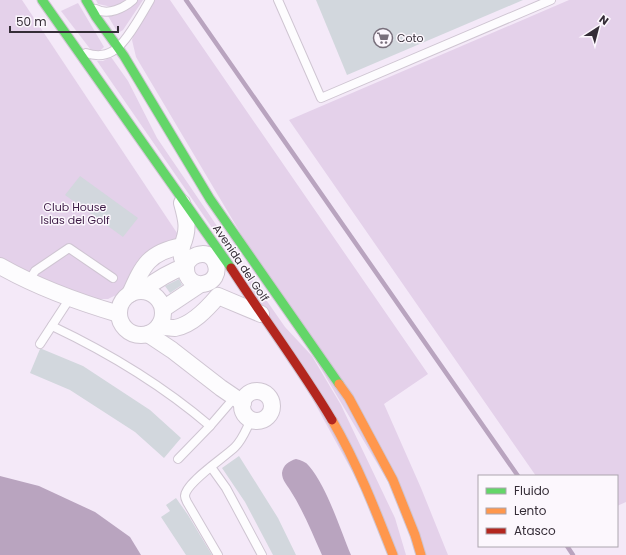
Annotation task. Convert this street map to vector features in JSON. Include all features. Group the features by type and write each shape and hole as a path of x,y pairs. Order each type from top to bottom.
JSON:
{"street":[{"name":"Avenida del Golf","path":"42,0 180,196 210,251 230,267 307,379 339,432 369,494 393,555"},
{"name":"Avenida del Golf","path":"87,2 118,47 210,199 349,398 393,480 415,535 421,555"},
{"path":"180,196 187,220 187,230 181,255 186,265 186,271 190,280 200,285 205,290 261,314"},
{"path":"218,296 203,312 185,325 153,330 141,335 129,331 124,327 119,314 122,302 136,292 169,272 186,265 191,258 210,251 235,235"},
{"path":"136,292 138,276 145,264 158,254 169,249 182,246"},
{"path":"210,251 216,266 216,274"},
{"path":"163,309 200,285 211,281 216,274 250,255"},
{"path":"1,267 28,281 70,298 119,314"},
{"path":"136,292 148,292 158,298 163,309 162,321 153,330"},
{"path":"153,330 172,350 239,400 244,412 250,420 260,421 269,416 272,407 270,398 262,392 252,392 239,400"}],"lane":[{"path":"87,2 98,11 115,11 134,0"},
{"path":"74,45 85,53 93,56 114,51 125,39 150,0"},
{"path":"278,0 321,98 551,0"},
{"path":"28,281 35,271 69,248 113,278"},
{"path":"40,344 70,298"},
{"path":"52,326 88,343 129,367 161,388 210,426"},
{"path":"178,458 239,400"},
{"path":"218,555 185,496 187,489 194,481 239,442 250,420"},
{"path":"211,467 233,500 262,555"}],"green space":[{"name":"Club House Islas del Golf","path":"0,0 22,0 179,236 120,293 108,299 91,299 49,284 0,258"},
{"path":"96,0 125,0 121,5 112,7 98,4"},
{"path":"137,0 143,0 123,30 118,33 108,16 121,13"},
{"path":"154,0 170,0 428,374 384,404 421,488 448,555 426,555 419,534 136,57 132,40 135,29"},
{"path":"569,0 626,0 626,502 618,506 618,475 535,475 289,120"},
{"path":"78,3 104,47 100,51 91,50 61,11"},
{"path":"111,57 128,81 157,138 219,229 215,232 97,61 103,61"},
{"path":"248,274 285,327 312,356 341,405 395,518 406,555 398,555 245,276"}],"shaded area":[{"path":"296,459 303,461 308,465 322,485 351,555 322,555 295,498 283,478 282,473 285,466 289,462"},
{"path":"0,476 39,486 95,512 130,537 141,555 0,555"}],"building":[{"name":"Coto","path":"316,0 523,0 347,75"},
{"path":"80,176 138,218 123,237 65,195"},
{"path":"179,279 182,285 170,293 165,286"},
{"path":"40,349 83,366 150,410 181,438 164,458 135,432 70,390 30,373"},
{"path":"239,456 278,518 296,555 273,555 245,502 222,468"},
{"path":"176,498 212,555 186,555 161,517 170,511 166,505"}],"waterway":[{"path":"186,0 517,475"},
{"path":"568,547 573,555"}],"traffic: fast":[{"path":"42,0 231,268"},
{"path":"86,0 96,17 124,56 210,199 339,384"}],"traffic: slow":[{"path":"339,384 349,398 393,480 415,535 421,555"},
{"path":"332,420 358,469 393,555"}],"traffic: jam":[{"path":"231,268 308,381 332,420"}],"place":[{"name":"Coto","path":"383,38"}]}
